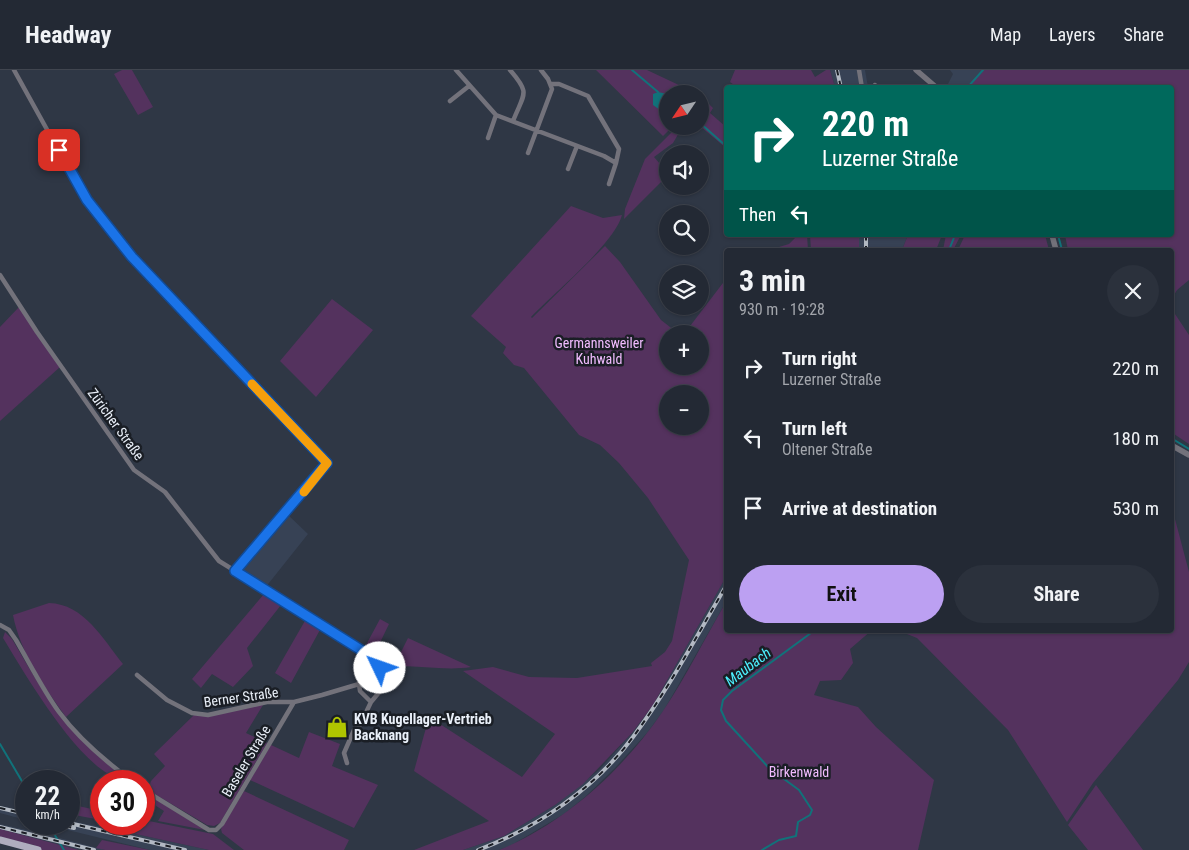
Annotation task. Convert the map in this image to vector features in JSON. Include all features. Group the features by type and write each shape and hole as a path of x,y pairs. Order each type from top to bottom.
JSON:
{"main road":[{"path":"2,842 38,850"}],"street":[{"path":"14,70 81,191 105,224 163,292 327,463 235,571"},
{"path":"456,70 496,115 616,163"},
{"path":"510,70 523,86 524,92 513,121"},
{"path":"528,152 550,95 550,84 541,70"},
{"path":"858,70 861,85"},
{"path":"916,70 933,85"},
{"path":"550,84 575,90 591,100 619,149 608,184"},
{"path":"450,101 469,86"},
{"path":"488,138 496,115"},
{"path":"568,169 577,146"},
{"name":"Züricher Straße","path":"0,275 53,356 134,470 165,492 219,561 377,660 380,668"},
{"path":"1174,447 1189,455"},
{"path":"0,625 9,630 16,640 59,712 98,755 118,770"},
{"path":"347,763 344,753 354,730 360,725 371,702 392,677 396,668 380,668 359,684 360,691 371,702"},
{"name":"Berner Straße","path":"138,675 167,700 200,715 267,702 294,702 359,684"},
{"name":"Baseler Straße","path":"155,797 209,830 216,830 222,824 294,702"}],"shaded area":[{"path":"830,70 865,70 868,85 834,85"},
{"path":"950,70 982,70 969,85 948,85 953,74"},
{"path":"859,237 907,237 903,248 859,248"},
{"path":"286,513 308,534 265,588 240,570 245,560"},
{"path":"724,581 724,605 664,710 647,733 614,769 564,814 510,846 499,850 463,850 504,836 555,805 599,770 632,733 653,705"},
{"path":"0,806 15,809 15,817 0,813"},
{"path":"80,823 90,825 90,835 140,835 209,850 150,850 80,833"},
{"path":"0,824 15,827 15,833 0,829"},
{"path":"23,835 48,835 105,850 76,849"}],"green space":[{"path":"122,70 132,70 153,107 138,115 114,74"},
{"path":"596,70 647,70 679,85 659,85 659,132"},
{"path":"735,70 811,70 815,77 826,70 830,70 834,85 734,85 730,82"},
{"path":"982,70 1189,70 1189,280 1174,295 1174,248 1068,248 1065,237 1174,237 1174,85 969,85"},
{"path":"709,104 713,108 710,113 724,125 724,146 709,134"},
{"path":"669,135 678,135 670,145 659,145"},
{"path":"659,145 659,153 654,157 659,163 659,184 624,219 625,209 645,159"},
{"name":"Germannsweiler Kuhwald","path":"571,206 603,218 622,215 608,240 596,254 532,318 605,246 620,262 661,320 667,325 659,325 659,375 709,375 709,325 691,325 699,315 709,315 709,301 724,282 724,581 653,705 632,733 583,784 555,805 504,836 463,850 414,850 489,821 414,771 429,717 522,777 555,734 463,671 493,667 529,677 577,678 652,666 651,663 665,652 672,641 689,560 648,498 619,463 600,445 579,435 524,368 514,365 503,353 506,347 471,316"},
{"path":"796,237 807,237 808,248 776,248 789,244"},
{"path":"810,237 859,237 859,248 811,248"},
{"path":"907,237 941,237 937,248 903,248"},
{"path":"946,237 960,237 954,248 943,248"},
{"path":"964,237 1046,237 1048,248 959,248"},
{"path":"332,299 373,330 316,397 280,361"},
{"path":"19,307 60,367 0,421 0,327"},
{"path":"1174,312 1189,335 1189,444 1174,434"},
{"path":"1174,515 1189,572 1189,662 1178,680 1093,783 1067,822 1008,730 917,638 904,633 1174,633"},
{"path":"264,594 281,605 247,648 253,666 233,687 212,674 201,688 192,679"},
{"path":"49,603 73,609 83,616 92,624 123,664 66,717 49,694 27,656 16,629 13,615"},
{"name":"Birkenwald","path":"724,606 724,633 869,633 850,649 853,663 841,680 820,681 814,695 858,707 876,727 934,780 918,850 499,850 547,825 569,810 611,774 647,733 688,671"},
{"path":"306,619 321,628 291,683 275,673"},
{"path":"380,619 389,624 374,655 368,652 370,648 366,645"},
{"path":"5,632 12,639 49,700 76,734 115,770 104,770 76,745 41,698 3,638"},
{"path":"408,638 471,667 394,666"},
{"path":"263,705 246,733 267,743 220,823 214,826 207,825 155,794 155,777 165,766 154,754 194,715"},
{"path":"309,732 340,744 332,766 378,785 354,828 250,780 271,745 299,758"},
{"path":"1096,785 1143,850 1088,850 1068,825"},
{"path":"244,791 349,840 344,850 244,850 222,833 221,829"},
{"path":"155,799 205,830 158,821 164,811 155,805"},
{"path":"80,806 90,809 90,818 80,816"},
{"path":"155,822 213,834 234,850 209,850 140,835 155,835"},
{"path":"0,829 15,833 15,835 23,835 79,850 42,850 34,845 0,838"},
{"path":"102,840 150,850 105,850 96,848"}],"water":[{"path":"659,92 659,109 653,105 653,94"}],"waterway":[{"path":"632,70 658,92"},
{"name":"Maubach","path":"970,85 983,70"},
{"path":"709,131 724,144"},
{"name":"Maubach","path":"950,248 954,237"},
{"path":"1059,237 1061,248"},
{"path":"1174,440 1189,449"},
{"name":"Maubach","path":"762,850 779,840 796,836 798,822 810,815 812,810 799,790 769,768 726,721 721,710 723,700 732,691 811,633"},
{"path":"0,744 15,770"},
{"path":"55,835 64,850"}],"railway":[{"path":"837,70 840,85"},
{"path":"866,237 866,248"},
{"path":"478,850 500,841 543,818 583,789 618,756 658,701 724,589"},
{"path":"0,808 15,811"},
{"path":"80,826 185,850"},
{"path":"0,827 94,850"}],"slow traffic":[{"path":"252,384 327,463 304,492"}],"place":[{"name":"KVB Kugellager-Vertrieb Backnang","path":"337,727"}],"route":[{"path":"59,150 87,200 132,257 163,292 327,463 235,571 377,660 380,668"}]}
